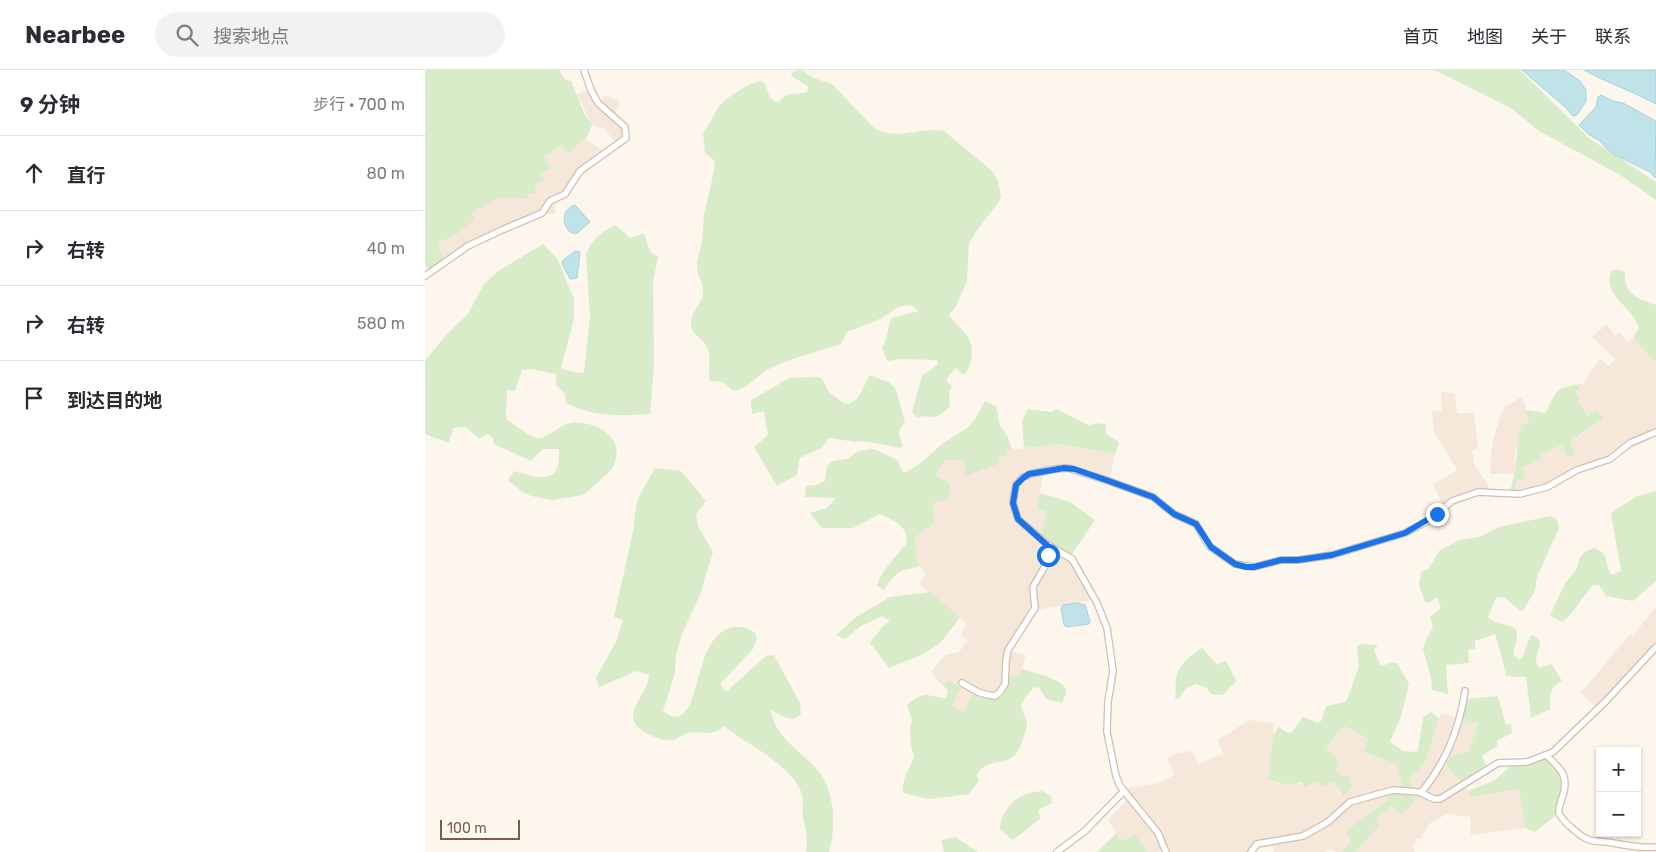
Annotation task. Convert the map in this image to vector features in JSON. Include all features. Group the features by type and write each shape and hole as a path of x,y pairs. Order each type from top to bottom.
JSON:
{"street":[{"path":"425,276 448,258 468,246 542,213 550,202 565,194 580,170 626,138 625,127 596,100 584,70"},
{"path":"1166,852 1159,833 1124,792 1115,776 1107,732 1107,702 1113,671 1107,628 1097,603 1072,559 1047,545 1018,519 1013,503 1016,485 1023,478 1029,474 1055,469 1074,469 1153,497 1174,514 1196,524 1209,546 1235,564 1254,567 1281,560 1298,560 1332,555 1405,533 1430,520 1452,501 1477,492 1520,494 1547,486 1577,470 1610,459 1630,444 1656,432"},
{"path":"962,683 978,692 995,696 1005,684 1008,650 1035,608 1033,587 1045,566 1047,545"},
{"path":"1251,852 1257,844 1303,836 1328,822 1352,801 1393,790 1407,790 1421,793 1434,799 1441,799 1499,763 1527,762 1546,755 1559,747 1606,701 1656,647"},
{"path":"1421,793 1435,776 1447,752 1459,719 1465,691"},
{"path":"1546,755 1560,768 1565,778 1565,789 1559,807 1560,815 1563,820 1584,838 1593,841 1656,847"},
{"path":"1057,852 1085,832 1124,792"}],"shaded area":[{"path":"592,88 597,100 602,103 604,95 620,101 614,116 628,128 623,137 614,141 605,129 592,125 577,94"},
{"path":"586,139 603,151 606,156 580,174 566,198 555,204 555,214 545,214 479,242 446,262 436,243 456,235 471,214 497,198 528,198 527,193 535,185 541,174 544,157 562,145 568,153"},
{"path":"1607,324 1615,336 1620,332 1627,343 1633,338 1656,362 1656,437 1639,444 1606,463 1577,474 1555,486 1525,497 1515,497 1516,481 1522,468 1542,459 1540,454 1562,445 1574,454 1570,442 1584,433 1588,416 1575,394 1600,359 1609,366 1615,359 1592,337"},
{"path":"1441,392 1455,393 1457,413 1474,413 1478,448 1472,450 1474,464 1488,485 1488,490 1474,490 1443,506 1433,484 1457,470 1434,432 1432,410 1442,411"},
{"path":"1521,397 1524,401 1529,422 1515,453 1514,474 1490,474 1492,445 1501,413 1505,407"},
{"path":"1060,444 1115,454 1110,478 1067,466 1044,469 1037,509 1046,512 1040,540 1072,562 1093,600 1036,610 1013,646 1012,652 1026,655 1020,678 1008,674 1005,692 1001,697 981,698 964,712 952,706 949,680 943,686 931,672 945,655 959,652 968,640 961,637 966,623 919,584 925,574 917,561 915,537 935,522 933,503 935,475 946,460 964,460 965,476 998,457 1006,450"},
{"path":"1656,606 1656,643 1597,708 1581,693 1630,634 1633,636"},
{"path":"1441,713 1478,724 1468,752 1450,756 1446,765 1466,787 1471,797 1519,789 1525,828 1471,835 1470,817 1447,814 1429,824 1421,839 1417,838 1413,849 1415,852 1356,852 1379,826 1375,819 1392,804 1400,814 1386,795 1388,800 1347,832 1351,843 1341,852 1331,849 1324,852 1274,852 1273,846 1257,847 1253,852 1164,852 1163,850 1147,852 1135,834 1121,841 1108,820 1127,800 1120,792 1124,789 1159,783 1174,775 1167,758 1177,753 1192,751 1198,764 1223,754 1218,740 1249,720 1274,723 1268,781 1288,785 1334,781 1342,796 1341,776 1336,770 1326,748 1344,726 1370,739 1363,752 1397,764 1402,786 1413,787 1409,780 1426,761"}],"green space":[{"path":"425,70 559,70 565,80 571,81 584,113 592,125 586,139 567,154 562,145 544,157 552,168 541,174 544,180 535,185 536,193 527,193 528,198 497,198 471,214 475,219 456,235 437,243 444,259 428,269 425,264"},
{"path":"798,70 832,84 875,129 893,134 927,130 944,131 992,171 998,181 1001,197 969,244 967,281 955,308 949,314 971,343 971,360 964,375 955,368 946,380 952,387 949,392 950,406 938,416 917,418 912,412 922,376 937,365 938,362 936,360 899,359 890,361 887,360 882,348 892,318 919,311 911,305 898,307 882,318 847,332 841,344 776,366 767,370 748,385 734,391 723,382 710,381 707,347 693,332 691,326 692,316 703,295 697,261 715,161 705,153 703,134 719,106 729,97 750,84 762,81 770,98 778,103 788,95 807,92 808,86 791,76 792,73"},
{"path":"1435,70 1520,70 1590,139 1656,182 1656,200 1620,175 1539,131 1511,108"},
{"path":"616,225 630,238 644,233 650,251 658,257 653,282 654,366 650,414 607,414 576,408 566,403 565,394 556,385 556,374 532,369 522,370 515,391 507,390 506,419 536,438 547,436 562,426 571,423 591,425 600,428 608,434 613,440 616,449 616,458 612,469 584,495 553,500 531,496 521,491 508,480 514,471 540,477 552,475 559,461 559,449 543,449 531,461 494,444 493,438 488,434 479,439 466,427 453,428 449,443 425,434 425,361 447,334 468,314 484,284 497,272 543,244 557,258 574,299 574,319 561,368 575,373 584,372 590,316 586,255 597,237"},
{"path":"1617,269 1625,272 1627,286 1633,295 1656,305 1656,362 1633,338 1639,328 1636,321 1611,288 1611,272"},
{"path":"870,375 890,383 896,389 905,423 899,431 903,446 901,448 829,438 823,447 800,458 797,475 777,486 754,447 768,435 764,411 752,414 751,400 789,378 819,377 823,380 828,391 843,403 849,404 858,398"},
{"path":"1582,384 1575,393 1580,398 1578,401 1588,416 1597,409 1603,418 1570,442 1575,454 1567,457 1562,445 1541,454 1542,459 1522,468 1525,478 1516,481 1515,492 1510,492 1521,425 1529,422 1526,410 1546,413 1558,391"},
{"path":"985,401 996,406 1000,426 1008,437 1012,450 1007,450 1007,456 998,457 998,464 965,476 964,460 946,460 935,475 950,484 950,498 933,503 935,523 915,537 917,561 920,566 898,573 884,590 877,586 886,569 906,544 906,533 903,529 880,514 853,528 822,528 810,513 827,508 836,498 805,497 806,486 817,485 825,481 827,466 833,461 847,459 859,451 874,449 897,460 903,472 906,472 921,463 942,444 967,428 975,419"},
{"path":"1028,409 1052,412 1056,409 1088,425 1099,423 1106,425 1106,434 1119,442 1115,454 1060,444 1024,448 1022,421"},
{"path":"655,468 681,471 706,501 696,514 699,528 713,552 700,595 682,634 676,655 675,673 663,711 676,717 687,710 709,647 717,636 727,629 734,627 745,628 755,633 757,638 753,649 720,684 726,692 766,656 774,655 800,703 801,714 790,718 771,710 778,729 784,737 813,765 825,781 833,811 833,832 829,852 806,852 807,839 803,817 802,794 789,774 768,756 723,726 715,732 692,732 669,740 656,738 643,731 634,723 633,718 635,707 647,686 649,675 637,671 599,687 596,677 616,642 623,620 614,617 633,532 636,506 639,496"},
{"path":"1656,491 1656,581 1633,601 1606,596 1599,585 1593,585 1571,614 1562,622 1550,615 1565,584 1577,568 1580,557 1586,551 1594,548 1603,553 1612,575 1621,571 1611,513 1637,496"},
{"path":"1040,493 1070,502 1095,520 1072,554 1041,536 1046,512 1037,509"},
{"path":"1550,516 1557,519 1559,528 1537,577 1535,591 1522,612 1504,597 1496,598 1488,617 1491,620 1516,629 1517,637 1513,654 1519,660 1522,658 1530,637 1533,635 1540,641 1536,658 1537,665 1539,668 1552,664 1562,681 1552,689 1550,709 1531,718 1526,677 1506,676 1495,634 1475,641 1475,649 1468,650 1469,663 1446,665 1448,694 1432,690 1431,678 1423,649 1433,627 1430,617 1441,608 1437,597 1429,603 1425,602 1419,585 1421,572 1429,568 1439,551 1459,540 1479,537 1500,527"},
{"path":"930,592 960,617 943,640 921,655 889,668 870,643 883,626 890,621 883,616 861,626 845,639 836,635 856,617 890,597"},
{"path":"1360,644 1378,645 1374,650 1381,666 1397,663 1409,684 1401,717 1390,742 1403,751 1416,752 1418,750 1423,717 1431,712 1439,719 1426,761 1409,780 1413,788 1402,787 1397,764 1363,752 1369,739 1344,726 1326,748 1338,760 1336,770 1341,776 1349,776 1352,788 1343,796 1334,781 1322,787 1318,781 1304,787 1302,782 1288,785 1268,780 1273,735 1279,727 1288,733 1292,732 1303,717 1318,723 1322,720 1326,706 1346,702 1359,666 1357,648"},
{"path":"1202,648 1217,665 1226,660 1236,681 1223,695 1211,694 1207,688 1196,684 1185,689 1179,699 1175,698 1177,674 1181,666"},
{"path":"1022,669 1046,676 1058,682 1065,688 1066,694 1062,703 1046,699 1039,687 1033,688 1021,706 1027,726 1019,750 1007,760 982,768 977,775 979,781 969,794 928,799 903,793 905,778 914,755 911,747 910,731 912,720 908,704 923,695 946,698 948,690 943,686 949,680 961,688 952,706 964,712 973,694 981,698 1001,697 1005,692 1008,674 1020,677"},
{"path":"1498,696 1506,725 1511,724 1512,733 1497,741 1497,746 1482,756 1486,765 1462,783 1446,765 1450,756 1468,752 1478,724 1461,719 1467,699"},
{"path":"1546,759 1563,776 1563,789 1555,816 1535,832 1525,828 1519,789 1471,797 1468,791 1495,780 1512,765"},
{"path":"1042,791 1051,796 1052,803 1038,810 1041,818 1013,840 1000,830 1003,817 1015,801 1021,796"},
{"path":"1396,792 1419,794 1400,815 1392,805 1376,818 1379,826 1356,852 1341,852 1351,843 1346,832 1388,800 1386,795"},
{"path":"1116,833 1121,841 1135,834 1147,852 1097,852"},
{"path":"955,837 978,852 944,852 942,840"}],"water":[{"path":"1522,70 1564,70 1580,81 1586,90 1586,101 1577,115 1573,116"},
{"path":"1584,70 1656,70 1656,104 1602,79"},
{"path":"1601,95 1613,101 1623,103 1656,121 1655,178 1650,172 1615,155 1579,125 1596,107 1598,97"},
{"path":"575,205 590,222 576,234 570,232 564,221 567,210"},
{"path":"575,251 580,252 577,278 570,279 562,261"},
{"path":"1077,603 1085,605 1090,621 1089,624 1067,627 1064,625 1061,608 1063,605"}],"route":[{"path":"1048,555 1047,545 1018,519 1013,506 1016,485 1029,474 1064,468 1074,469 1153,497 1174,514 1190,520 1199,526 1209,546 1235,564 1246,567 1254,567 1281,560 1298,560 1332,555 1344,550 1361,547 1411,531 1437,514"}]}
